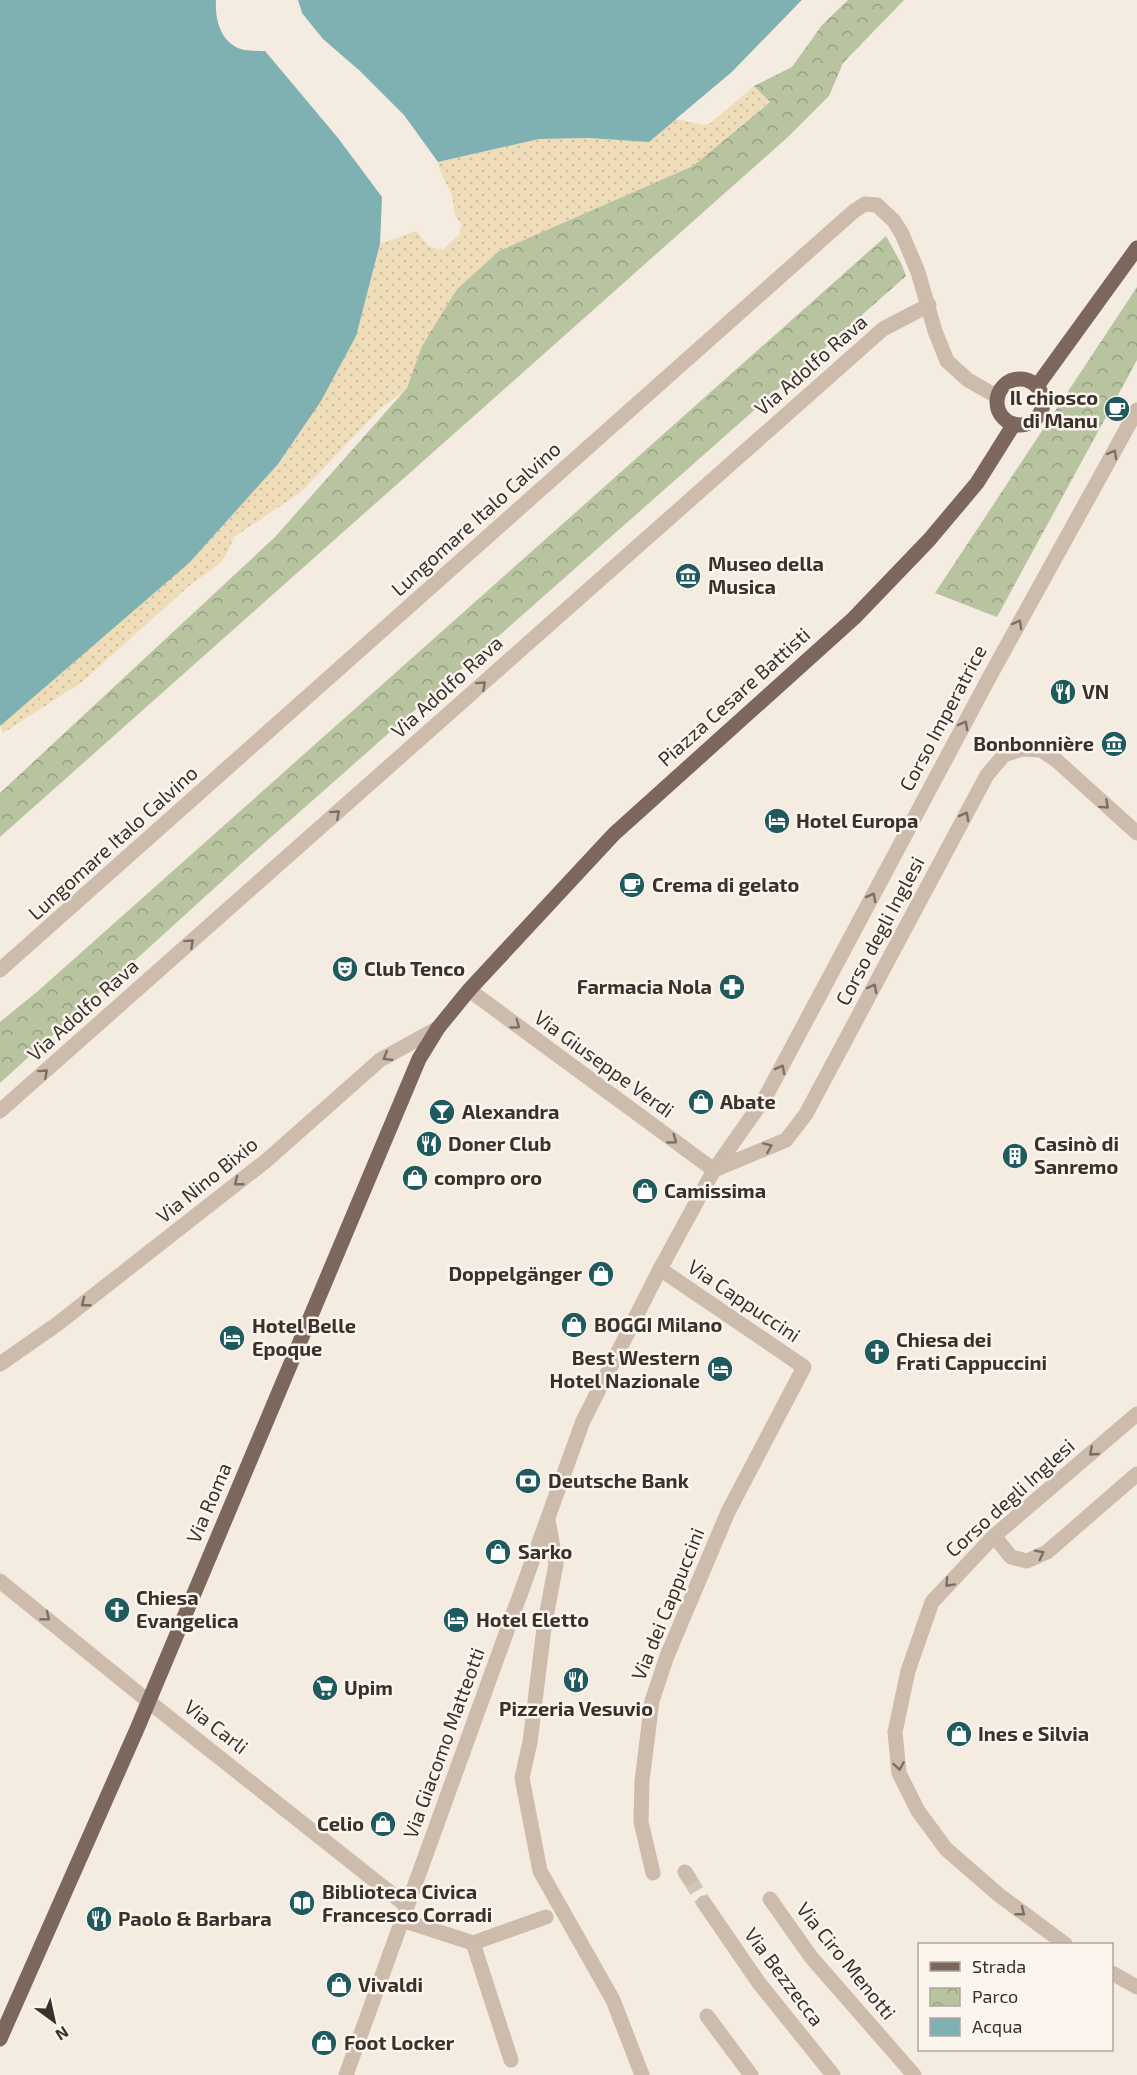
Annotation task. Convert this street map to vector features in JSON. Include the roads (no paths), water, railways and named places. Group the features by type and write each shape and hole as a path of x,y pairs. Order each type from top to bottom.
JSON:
{"main road":[{"path":"1037,386 1135,251"},
{"path":"1024,380 1037,386 1043,398 1038,417 1027,424 1014,424 1008,421 999,410 998,397 1005,385 1011,381 1024,380"},
{"name":"Piazza Cesare Battisti","path":"469,990 614,834 854,618 928,540 977,483 1014,424"},
{"name":"Via Roma","path":"0,2039 148,1701 419,1059 438,1028 469,990"}],"street":[{"name":"Lungomare Italo Calvino","path":"0,970 854,211 865,204 877,205 894,221 902,234 918,272 946,361 968,380 998,397"},
{"name":"Via Adolfo Rava","path":"0,1111 883,329 929,305"},
{"name":"Corso Imperatrice","path":"714,1170 766,1096 990,676 1137,410"},
{"name":"Corso degli Inglesi","path":"714,1170 786,1140 806,1114 987,775 1004,755 1022,749 1041,750 1056,760 1137,833"},
{"name":"Via Giuseppe Verdi","path":"469,990 714,1170"},
{"name":"Via Nino Bixio","path":"0,1364 56,1325 267,1160 380,1060 438,1028"},
{"name":"Via Giacomo Matteotti","path":"346,2075 583,1421 660,1269 714,1170"},
{"name":"Via Cappuccini","path":"660,1269 804,1367"},
{"name":"Via dei Cappuccini","path":"653,1873 641,1822 642,1781 652,1701 667,1656 728,1512 804,1367"},
{"name":"Corso degli Inglesi","path":"1064,1943 999,1895 946,1849 918,1811 899,1773 895,1732 908,1671 932,1602 994,1536 1137,1414"},
{"path":"994,1536 1011,1557 1027,1561 1047,1552 1137,1474"},
{"path":"548,1517 556,1564 544,1628 530,1742 522,1778 540,1871 568,1908 612,2000 642,2055 642,2075"},
{"name":"Via Carli","path":"0,1581 404,1913"},
{"name":"Via Ciro Menotti","path":"770,1899 812,1957 909,2073"},
{"name":"Via Bezzecca","path":"704,1904 759,1983 833,2075"},
{"path":"404,1913 473,1943 546,1917"},
{"path":"473,1943 511,2060"},
{"path":"1113,1974 1137,1987"},
{"path":"707,2016 751,2075"}],"water":[{"path":"0,0 216,0 217,20 222,33 230,43 250,51 265,51 338,138 382,197 380,244 356,336 321,401 278,464 189,563 0,726"},
{"path":"298,0 802,0 732,72 649,142 589,138 539,139 438,162 404,115 360,71 323,39 302,13"}],"tunnel":[{"path":"689,1878 704,1903"}],"place":[{"name":"Il chiosco di Manu","path":"1117,409"},
{"name":"Museo della Musica","path":"688,576"},
{"name":"VN","path":"1063,692"},
{"name":"Bonbonnière","path":"1114,744"},
{"name":"Hotel Europa","path":"777,821"},
{"name":"Crema di gelato","path":"632,885"},
{"name":"Club Tenco","path":"345,969"},
{"name":"Farmacia Nola","path":"732,987"},
{"name":"Abate","path":"701,1102"},
{"name":"Alexandra","path":"442,1112"},
{"name":"Doner Club","path":"429,1144"},
{"name":"Casinò di Sanremo","path":"1015,1156"},
{"name":"compro oro","path":"415,1178"},
{"name":"Camissima","path":"645,1191"},
{"name":"Doppelgänger","path":"601,1274"},
{"name":"BOGGI Milano","path":"574,1325"},
{"name":"Hotel Belle Epoque","path":"232,1338"},
{"name":"Chiesa dei Frati Cappuccini","path":"877,1352"},
{"name":"Best Western Hotel Nazionale","path":"720,1369"},
{"name":"Deutsche Bank","path":"528,1481"},
{"name":"Sarko","path":"498,1552"},
{"name":"Chiesa Evangelica","path":"117,1610"},
{"name":"Hotel Eletto","path":"456,1620"},
{"name":"Pizzeria Vesuvio","path":"576,1680"},
{"name":"Upim","path":"325,1688"},
{"name":"Ines e Silvia","path":"959,1734"},
{"name":"Celio","path":"383,1824"},
{"name":"Biblioteca Civica Francesco Corradi","path":"302,1903"},
{"name":"Paolo & Barbara","path":"99,1919"},
{"name":"Vivaldi","path":"339,1985"},
{"name":"Foot Locker","path":"324,2043"}]}
